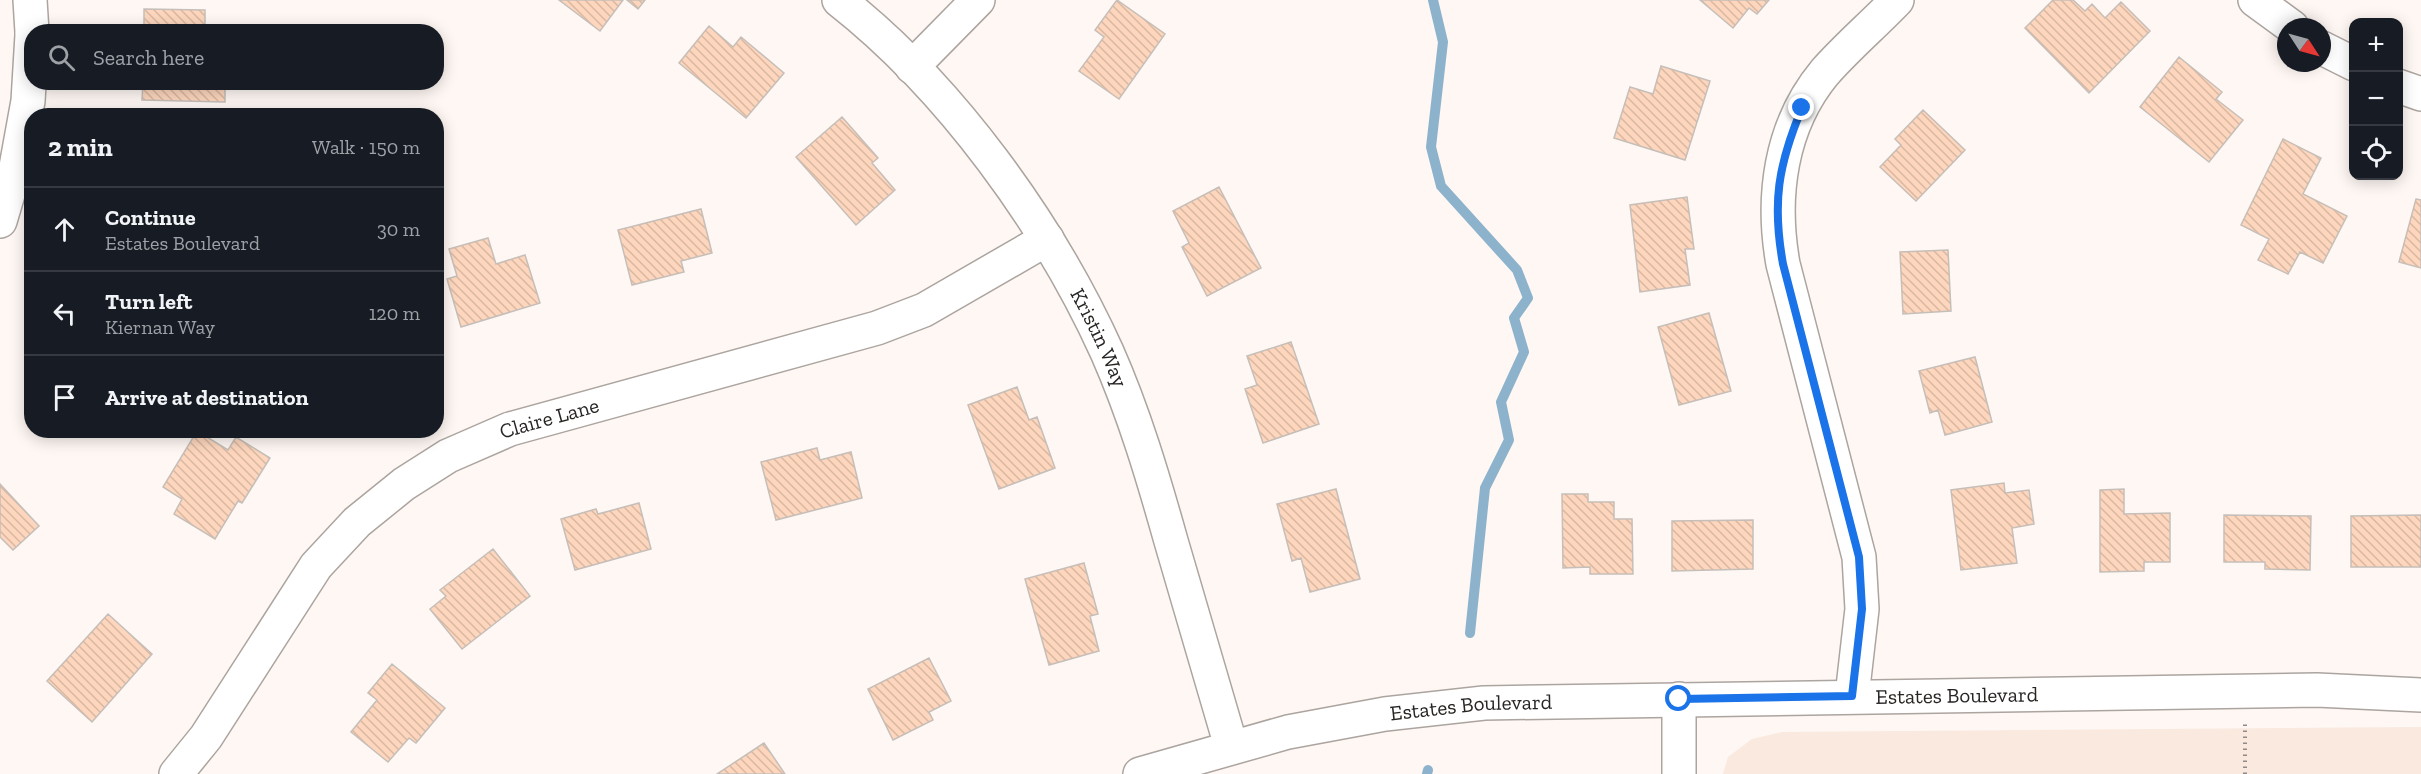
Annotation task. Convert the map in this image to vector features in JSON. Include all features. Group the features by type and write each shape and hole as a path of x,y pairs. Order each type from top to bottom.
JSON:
{"street":[{"path":"30,0 31,24"},
{"name":"Kristin Way","path":"840,0 912,67 995,162 1047,239 1107,352 1144,447 1231,746"},
{"path":"912,67 978,0"},
{"path":"1852,696 1862,609 1859,557 1783,264 1777,231 1777,189 1785,147 1802,108 1825,73 1897,0"},
{"path":"2255,0 2280,18"},
{"path":"2331,52 2349,62"},
{"path":"2403,88 2421,94"},
{"path":"27,108 29,90"},
{"path":"0,221 16,166 24,123"},
{"name":"Claire Lane","path":"176,774 206,737 316,566 357,522 404,484 448,456 510,429 877,328 924,310 1047,239"},
{"name":"Estates Boulevard","path":"1140,774 1231,746 1287,732 1385,714 1473,705 1679,699 2317,690 2421,695"},
{"path":"1679,699 1679,774"}],"path":[{"path":"2245,691 2245,774"}],"shaded area":[{"path":"2421,727 2421,774 1723,774 1728,757 1752,739 1782,732"}],"building":[{"path":"559,0 623,0 600,31"},
{"path":"627,0 645,0 638,9"},
{"path":"1117,0 1165,34 1119,99 1079,71 1104,37 1095,30"},
{"path":"1700,0 1769,0 1757,14 1749,8 1733,28"},
{"path":"2053,0 2073,0 2085,11 2092,4 2105,18 2121,2 2150,31 2089,93 2025,28"},
{"path":"144,9 205,10 205,24 144,24"},
{"path":"709,26 733,47 741,37 784,73 746,118 679,63"},
{"path":"2179,57 2222,92 2216,99 2243,120 2209,162 2140,107"},
{"path":"1661,66 1710,81 1685,160 1614,138 1630,87 1653,94"},
{"path":"143,90 225,90 225,102 142,100"},
{"path":"1923,110 1965,150 1916,201 1880,167 1901,145 1895,139"},
{"path":"842,117 878,158 872,163 895,190 856,225 796,157"},
{"path":"2283,139 2321,158 2303,194 2347,216 2323,263 2300,252 2288,274 2258,260 2269,239 2241,225"},
{"path":"1219,187 1261,268 1207,296 1182,247 1189,243 1173,211"},
{"path":"1687,197 1694,249 1685,249 1690,285 1640,292 1630,205"},
{"path":"2416,199 2421,200 2421,268 2399,262"},
{"path":"701,209 712,253 681,261 684,272 632,285 618,230"},
{"path":"488,238 496,264 525,255 540,303 461,327 447,279 457,276 449,249"},
{"path":"1948,250 1951,311 1903,314 1900,252"},
{"path":"1709,313 1731,391 1679,405 1658,327"},
{"path":"1291,342 1319,424 1263,443 1245,389 1257,385 1247,356"},
{"path":"1975,357 1992,422 1945,435 1938,410 1930,413 1919,371"},
{"path":"1017,387 1029,420 1037,417 1055,468 999,489 968,405"},
{"path":"193,438 208,438 228,450 238,438 270,458 242,503 238,501 215,539 174,514 182,499 163,487"},
{"path":"817,448 820,460 851,452 862,498 776,520 761,462"},
{"path":"2004,483 2005,493 2029,490 2034,524 2012,528 2017,563 1961,570 1951,490"},
{"path":"0,484 39,526 13,550 0,537"},
{"path":"1336,489 1360,579 1310,592 1301,558 1292,561 1277,504"},
{"path":"2124,489 2124,514 2170,513 2170,562 2144,562 2144,571 2100,572 2100,490"},
{"path":"1562,494 1588,494 1588,502 1614,502 1614,519 1632,519 1633,574 1590,574 1590,567 1563,568"},
{"path":"639,503 651,549 575,570 561,519 596,509 598,514"},
{"path":"2224,515 2311,516 2310,570 2265,569 2265,562 2224,562"},
{"path":"2421,515 2421,567 2351,567 2351,516"},
{"path":"1753,520 1753,569 1672,571 1672,521"},
{"path":"493,549 530,596 462,649 430,609 446,596 440,590"},
{"path":"1084,563 1098,614 1090,616 1099,651 1049,665 1025,579"},
{"path":"108,614 152,654 92,722 47,681"},
{"path":"929,658 951,701 929,712 933,720 893,740 868,689"},
{"path":"392,664 445,708 416,743 409,738 388,762 351,732 377,700 368,693"},
{"path":"764,743 785,774 717,774"}],"waterway":[{"path":"1433,0 1443,42 1431,147 1441,186 1517,270 1528,298 1514,318 1524,352 1501,402 1509,440 1485,488 1470,633"},
{"path":"1427,774 1428,770"}],"route":[{"path":"1679,699 1852,696 1862,609 1859,557 1783,264 1777,231 1777,189 1785,147 1802,108"}]}
